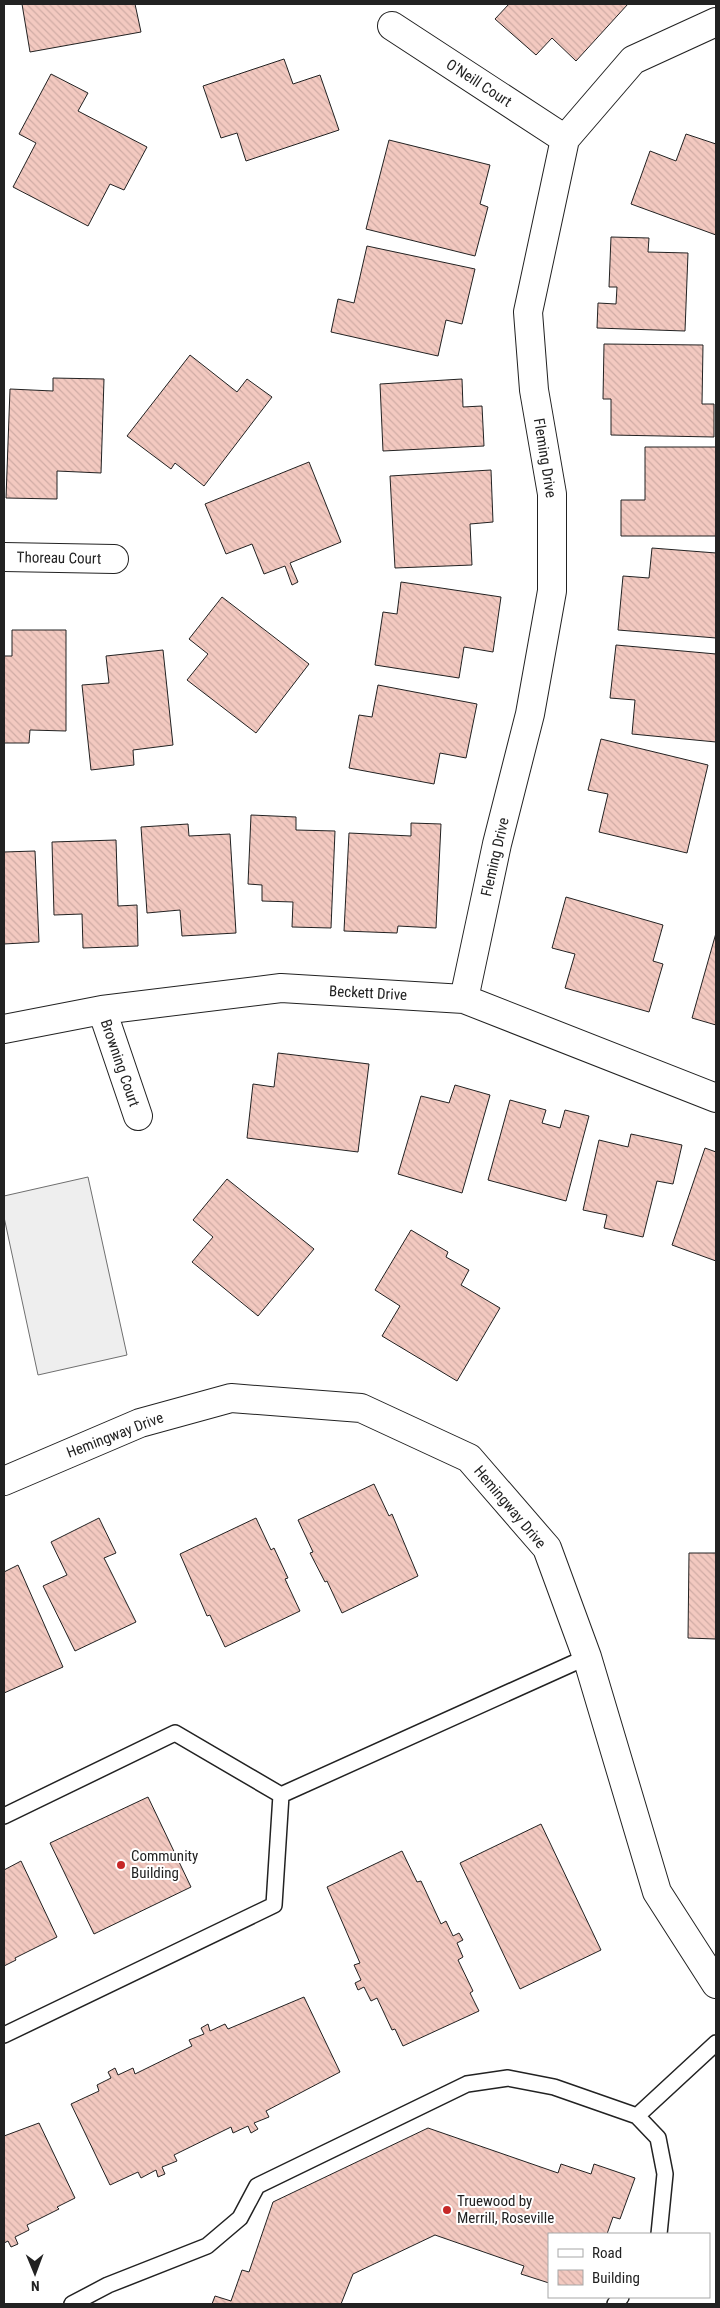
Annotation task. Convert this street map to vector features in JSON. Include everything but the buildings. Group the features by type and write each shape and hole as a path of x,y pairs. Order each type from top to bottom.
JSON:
{"street":[{"name":"Fleming Drive","path":"464,999 497,844 530,714 552,591 552,494 534,390 528,312 565,139 632,60 716,22"},
{"name":"O'Neill Court","path":"392,26 565,139"},
{"name":"Thoreau Court","path":"4,557 114,559"},
{"name":"Beckett Drive","path":"4,1029 102,1010 281,988 464,999 716,1098"},
{"name":"Browning Court","path":"102,1010 138,1116"},
{"name":"Hemingway Drive","path":"4,1481 140,1422 231,1398 361,1408 469,1458 547,1548 587,1657 657,1892 716,1984"}],"lane":[{"path":"281,1795 587,1657"},
{"path":"4,1816 175,1733 281,1795"},
{"path":"4,2035 274,1904 281,1795"},
{"path":"638,2116 716,2043"},
{"path":"72,2304 108,2286 207,2246 240,2218 257,2186 467,2084 508,2078 554,2087 638,2116 658,2138 666,2174 659,2233"}],"shaded area":[{"path":"88,1177 127,1355 38,1375 4,1217 4,1196"}],"place":[{"name":"Community Building","path":"121,1865"},
{"name":"Truewood by Merrill, Roseville","path":"447,2210"}]}
